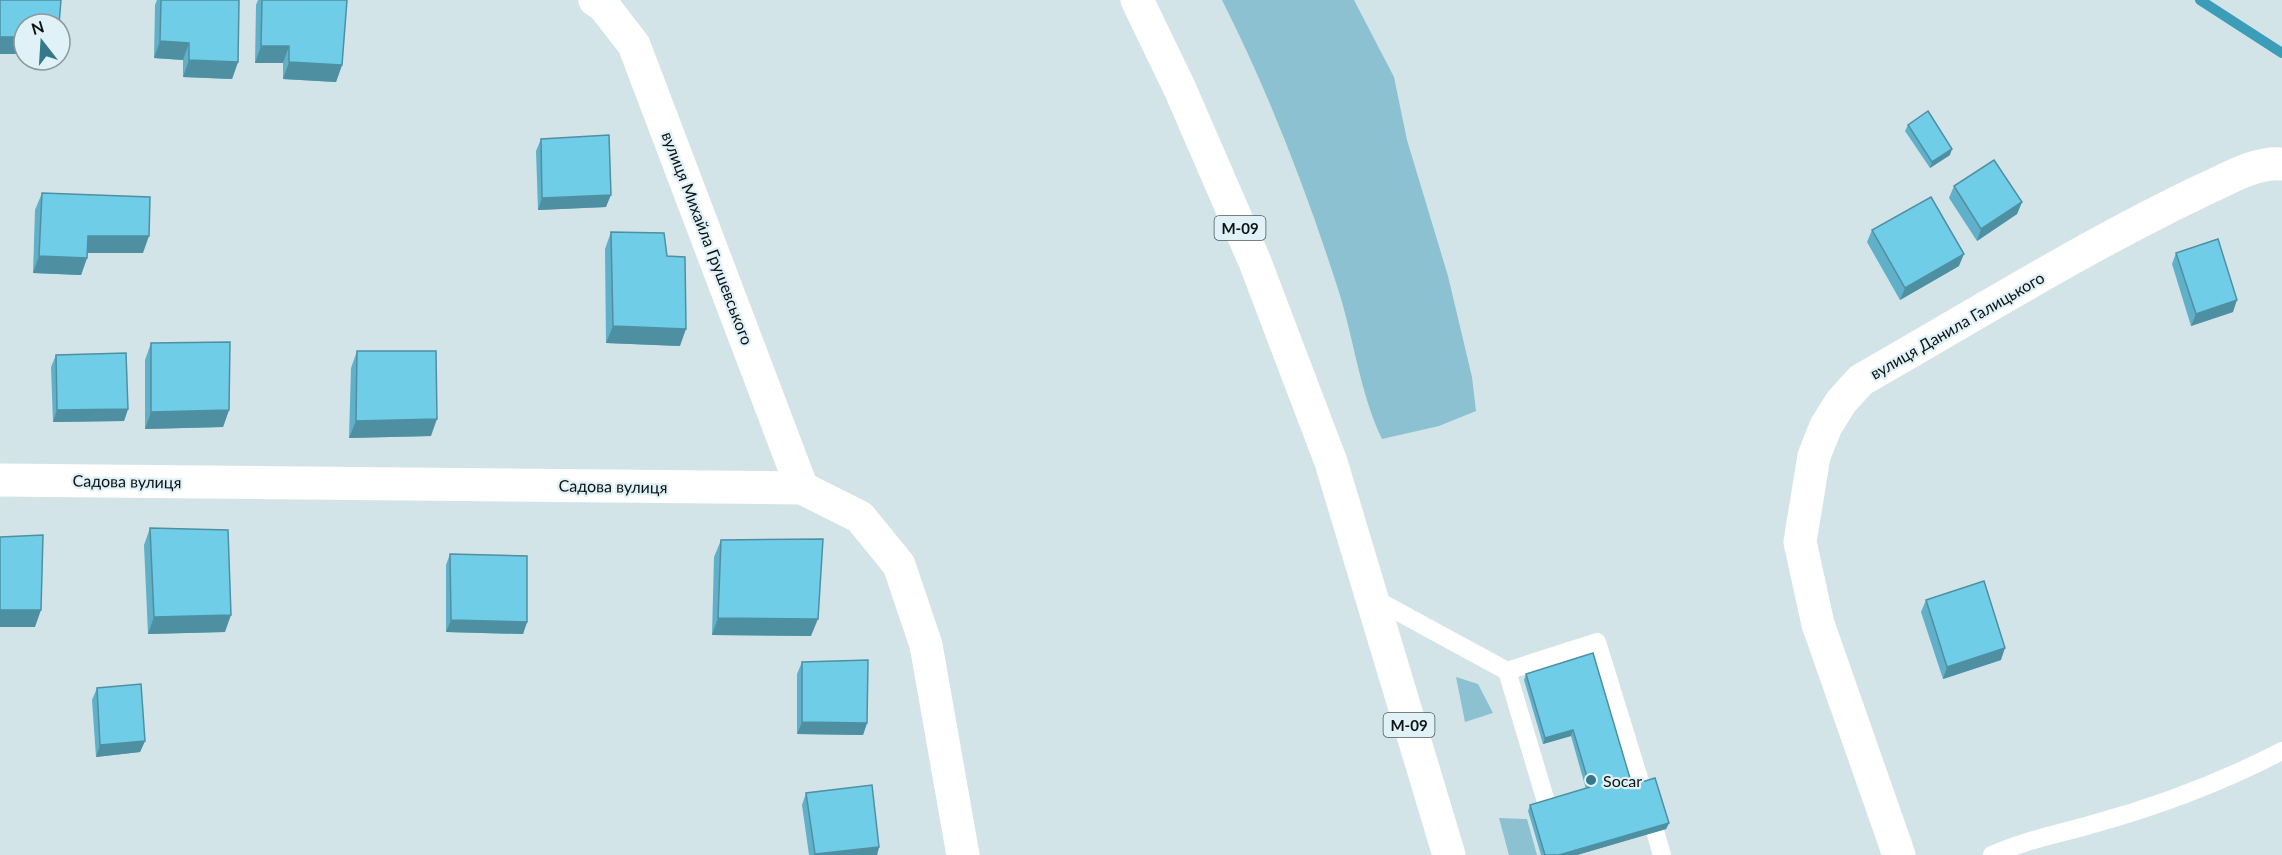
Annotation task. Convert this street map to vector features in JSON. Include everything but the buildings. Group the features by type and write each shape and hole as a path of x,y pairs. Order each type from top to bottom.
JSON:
{"main road":[{"name":"вулиця Михайла Грушевського","path":"594,0 603,5 634,45 802,488"},
{"name":"М-09","path":"1137,0 1180,89 1255,262 1331,462 1369,596 1449,855"},
{"name":"вулиця Данила Галицького","path":"1899,855 1818,624 1806,578 1800,542 1814,456 1826,426 1841,402 1861,380 2176,203 2271,162 2282,164"},
{"name":"Садова вулиця","path":"0,480 802,488 860,517 899,565 926,645 963,855"}],"lane":[{"path":"1369,596 1507,671 1547,805"},
{"path":"1507,671 1597,642 1642,788"},
{"path":"1992,855 2033,839 2169,801 2249,768 2282,751"},
{"path":"1655,831 1662,855"}],"shaded area":[{"path":"1222,0 1354,0 1394,77 1407,140 1448,276 1472,377 1476,411 1439,426 1382,439 1362,383 1343,305 1312,213 1270,105"},
{"path":"1456,677 1478,684 1493,713 1465,722"},
{"path":"1499,818 1527,819 1537,855 1509,855"}],"waterway":[{"path":"2200,0 2282,53"}],"place":[{"name":"Socar","path":"1591,780"}]}
